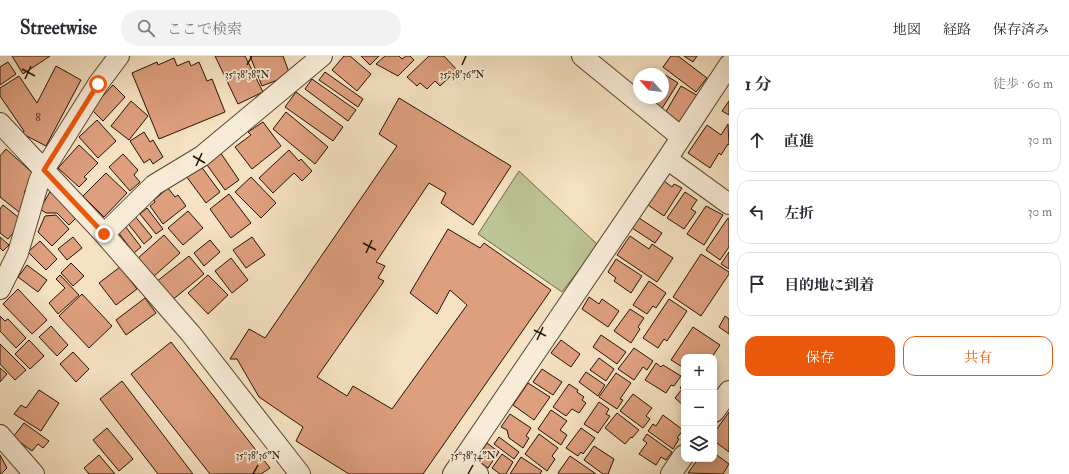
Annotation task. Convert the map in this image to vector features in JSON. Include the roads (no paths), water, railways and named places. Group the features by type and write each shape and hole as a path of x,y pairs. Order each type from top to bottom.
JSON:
{"street":[{"path":"0,289 18,253 39,181 44,170 98,84 119,56"},
{"path":"104,234 154,185 202,156 322,56"},
{"path":"582,56 617,83 681,137"},
{"path":"478,474 457,468 729,65"},
{"path":"0,123 104,234 191,334 300,474"},
{"path":"667,159 729,204"},
{"path":"717,408 729,390"},
{"path":"0,435 34,474"},
{"path":"671,474 681,459"}]}
